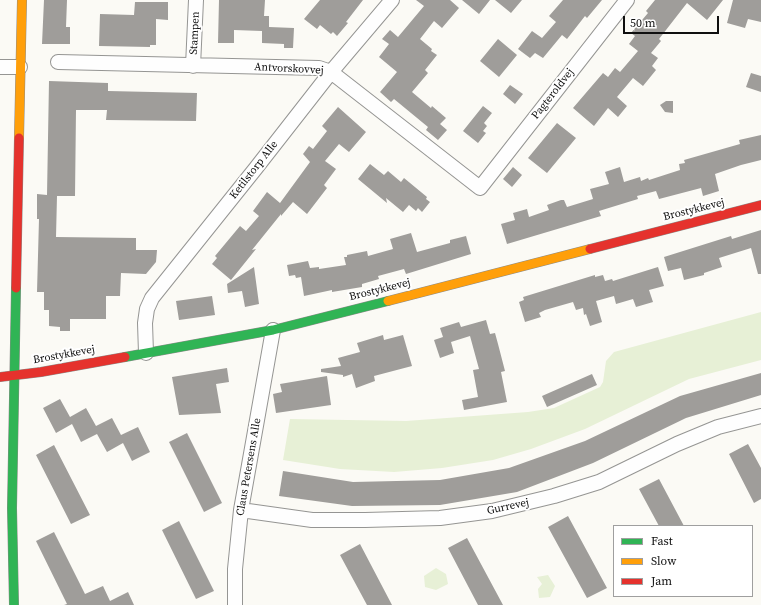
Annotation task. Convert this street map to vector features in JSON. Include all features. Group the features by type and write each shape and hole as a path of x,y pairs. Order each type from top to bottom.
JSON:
{"street":[{"path":"14,605 12,508 22,0"},
{"name":"Stampen","path":"193,66 196,0"},
{"name":"Ketilstorp Alle","path":"146,353 145,323 147,309 152,298 331,72 392,0"},
{"name":"Pagteroldvej","path":"480,188 627,0"},
{"name":"Antvorskovvej","path":"58,62 319,68 331,72 480,188"},
{"path":"0,67 20,67"},
{"name":"Brostykkevej","path":"0,377 41,372 273,330 761,205"},
{"name":"Claus Petersens Alle","path":"235,605 235,569 241,510 273,330"},
{"name":"Gurrevej","path":"241,510 312,520 440,518 492,511 554,496 598,482 677,444 718,427 761,416"}],"green space":[{"path":"761,312 761,360 689,379 585,429 531,449 493,460 442,468 394,472 340,469 283,460 290,419 406,421 528,412 554,408 600,387 603,382 606,361 614,352"},
{"path":"436,568 446,574 448,584 436,590 425,587 424,576"},
{"path":"548,575 555,586 550,597 539,598 538,589 542,584 537,577"}],"building":[{"path":"44,0 67,0 66,27 70,27 70,44 42,44"},
{"path":"219,0 265,0 264,16 269,16 269,27 294,28 293,48 284,48 284,44 262,43 262,31 234,30 234,43 218,43"},
{"path":"320,0 363,0 346,22 348,23 337,36 333,32 331,34 320,25 317,29 304,19"},
{"path":"416,0 450,0 459,8 442,28 434,21 420,39 437,55 425,70 428,73 412,92 446,118 440,124 447,130 438,140 426,130 428,127 394,99 391,102 380,92 397,72 379,57 389,44 382,39 390,30 398,37 424,6"},
{"path":"462,0 490,0 479,14"},
{"path":"495,0 522,0 511,13"},
{"path":"563,0 602,0 587,18 585,16 567,39 562,35 543,58 535,53 530,58 518,49 532,31 542,38 556,22 549,16"},
{"path":"655,0 723,0 707,20 687,3 659,39 661,41 651,53 658,58 652,66 656,70 643,86 633,78 617,97 627,106 618,117 608,108 594,126 573,108 603,73 608,77 615,68 620,72 638,51 629,44 635,36 631,33 648,13 646,11"},
{"path":"733,0 761,0 761,22 748,19 745,28 727,23"},
{"path":"135,2 168,2 168,20 156,19 156,45 150,45 150,47 99,46 100,14 134,15"},
{"path":"498,39 517,55 499,77 480,61"},
{"path":"751,73 761,76 761,92 746,87"},
{"path":"49,81 108,83 108,91 197,93 196,121 106,120 107,110 76,110 75,196 57,196 56,237 136,238 136,250 157,250 156,262 146,274 121,273 120,296 106,296 106,319 70,319 70,331 60,331 60,327 49,326 49,310 44,310 44,292 37,292 39,219 37,219 37,194 47,195"},
{"path":"510,85 523,94 515,104 503,94"},
{"path":"666,101 673,101 673,113 665,112 660,105"},
{"path":"483,106 492,113 484,123 487,126 483,131 486,133 478,143 463,131"},
{"path":"338,107 366,132 349,152 339,144 325,161 336,169 324,185 327,188 307,214 293,202 281,216 281,214 252,250 256,249 231,280 212,264 217,258 215,256 240,226 246,231 259,216 253,211 267,192 280,203 310,162 303,154 309,146 313,149 327,131 322,126"},
{"path":"557,123 576,138 547,173 528,158"},
{"path":"761,135 761,160 715,174 719,191 703,196 701,188 659,199 656,191 637,196 638,199 599,211 601,216 507,244 501,224 515,220 513,213 527,209 529,217 549,210 547,205 561,200 564,200 567,207 593,199 590,189 609,184 605,172 620,167 624,182 640,177 641,181 648,178 649,180 680,170 679,164 685,163 684,160 740,144 739,140"},
{"path":"370,164 384,175 388,171 401,182 404,178 427,197 426,199 430,202 422,212 418,208 416,211 409,205 403,212 386,198 387,203 358,179"},
{"path":"513,167 522,175 512,187 503,179"},
{"path":"761,230 761,274 758,274 751,248 719,258 722,267 704,273 704,275 684,280 681,268 668,271 664,257 731,236 732,239"},
{"path":"411,233 417,252 450,243 450,240 466,236 471,254 406,274 404,269 378,276 379,279 362,284 362,287 332,292 332,290 304,296 301,277 296,278 295,275 289,276 287,265 308,261 310,268 319,267 319,269 346,265 344,257 347,257 347,255 367,251 368,256 393,249 390,239"},
{"path":"254,267 259,304 245,307 242,291 228,293 227,284"},
{"path":"658,267 664,286 649,290 653,302 636,307 633,299 616,304 614,296 596,301 602,322 590,326 586,314 584,315 583,308 576,310 573,302 545,310 539,313 541,317 525,322 519,302 524,300 523,297 595,275 595,277 603,275 605,281 612,279 613,281"},
{"path":"212,296 215,315 179,320 176,301"},
{"path":"486,320 490,334 495,333 505,371 501,372 507,402 464,410 462,400 478,397 473,370 479,369 470,336 451,342 454,353 440,358 434,340 443,337 440,328 459,322 461,327"},
{"path":"383,335 384,340 403,335 412,366 374,376 375,381 356,388 352,374 343,377 343,375 321,372 321,369 341,366 338,358 360,352 357,343"},
{"path":"227,368 229,382 216,384 221,413 179,415 172,377"},
{"path":"761,373 761,395 686,418 593,463 517,492 440,505 352,506 279,496 283,471 353,482 440,480 509,468 585,441 680,396"},
{"path":"592,374 597,385 547,407 542,396"},
{"path":"327,376 331,405 276,413 273,394 282,392 280,384"},
{"path":"60,399 70,417 86,408 96,426 112,418 121,435 138,427 150,452 132,461 123,443 107,452 97,434 81,442 72,424 56,433 43,408"},
{"path":"187,433 222,503 204,512 169,442"},
{"path":"748,444 761,468 761,499 754,503 729,454"},
{"path":"54,445 90,515 71,524 36,455"},
{"path":"659,479 683,525 658,525 639,489"},
{"path":"568,516 607,588 587,598 548,527"},
{"path":"179,521 214,591 196,599 162,530"},
{"path":"54,532 85,594 103,586 110,601 128,592 134,605 64,605 67,604 36,541"},
{"path":"467,538 503,605 478,605 448,548"},
{"path":"360,544 392,605 367,605 340,555"}],"traffic: fast":[{"path":"14,605 12,508 16,288"},
{"path":"125,357 273,330 388,301"}],"traffic: slow":[{"path":"19,138 22,0"},
{"path":"388,301 590,249"}],"traffic: jam":[{"path":"16,288 19,138"},
{"path":"590,249 761,205"},
{"path":"0,377 41,372 125,357"}]}
